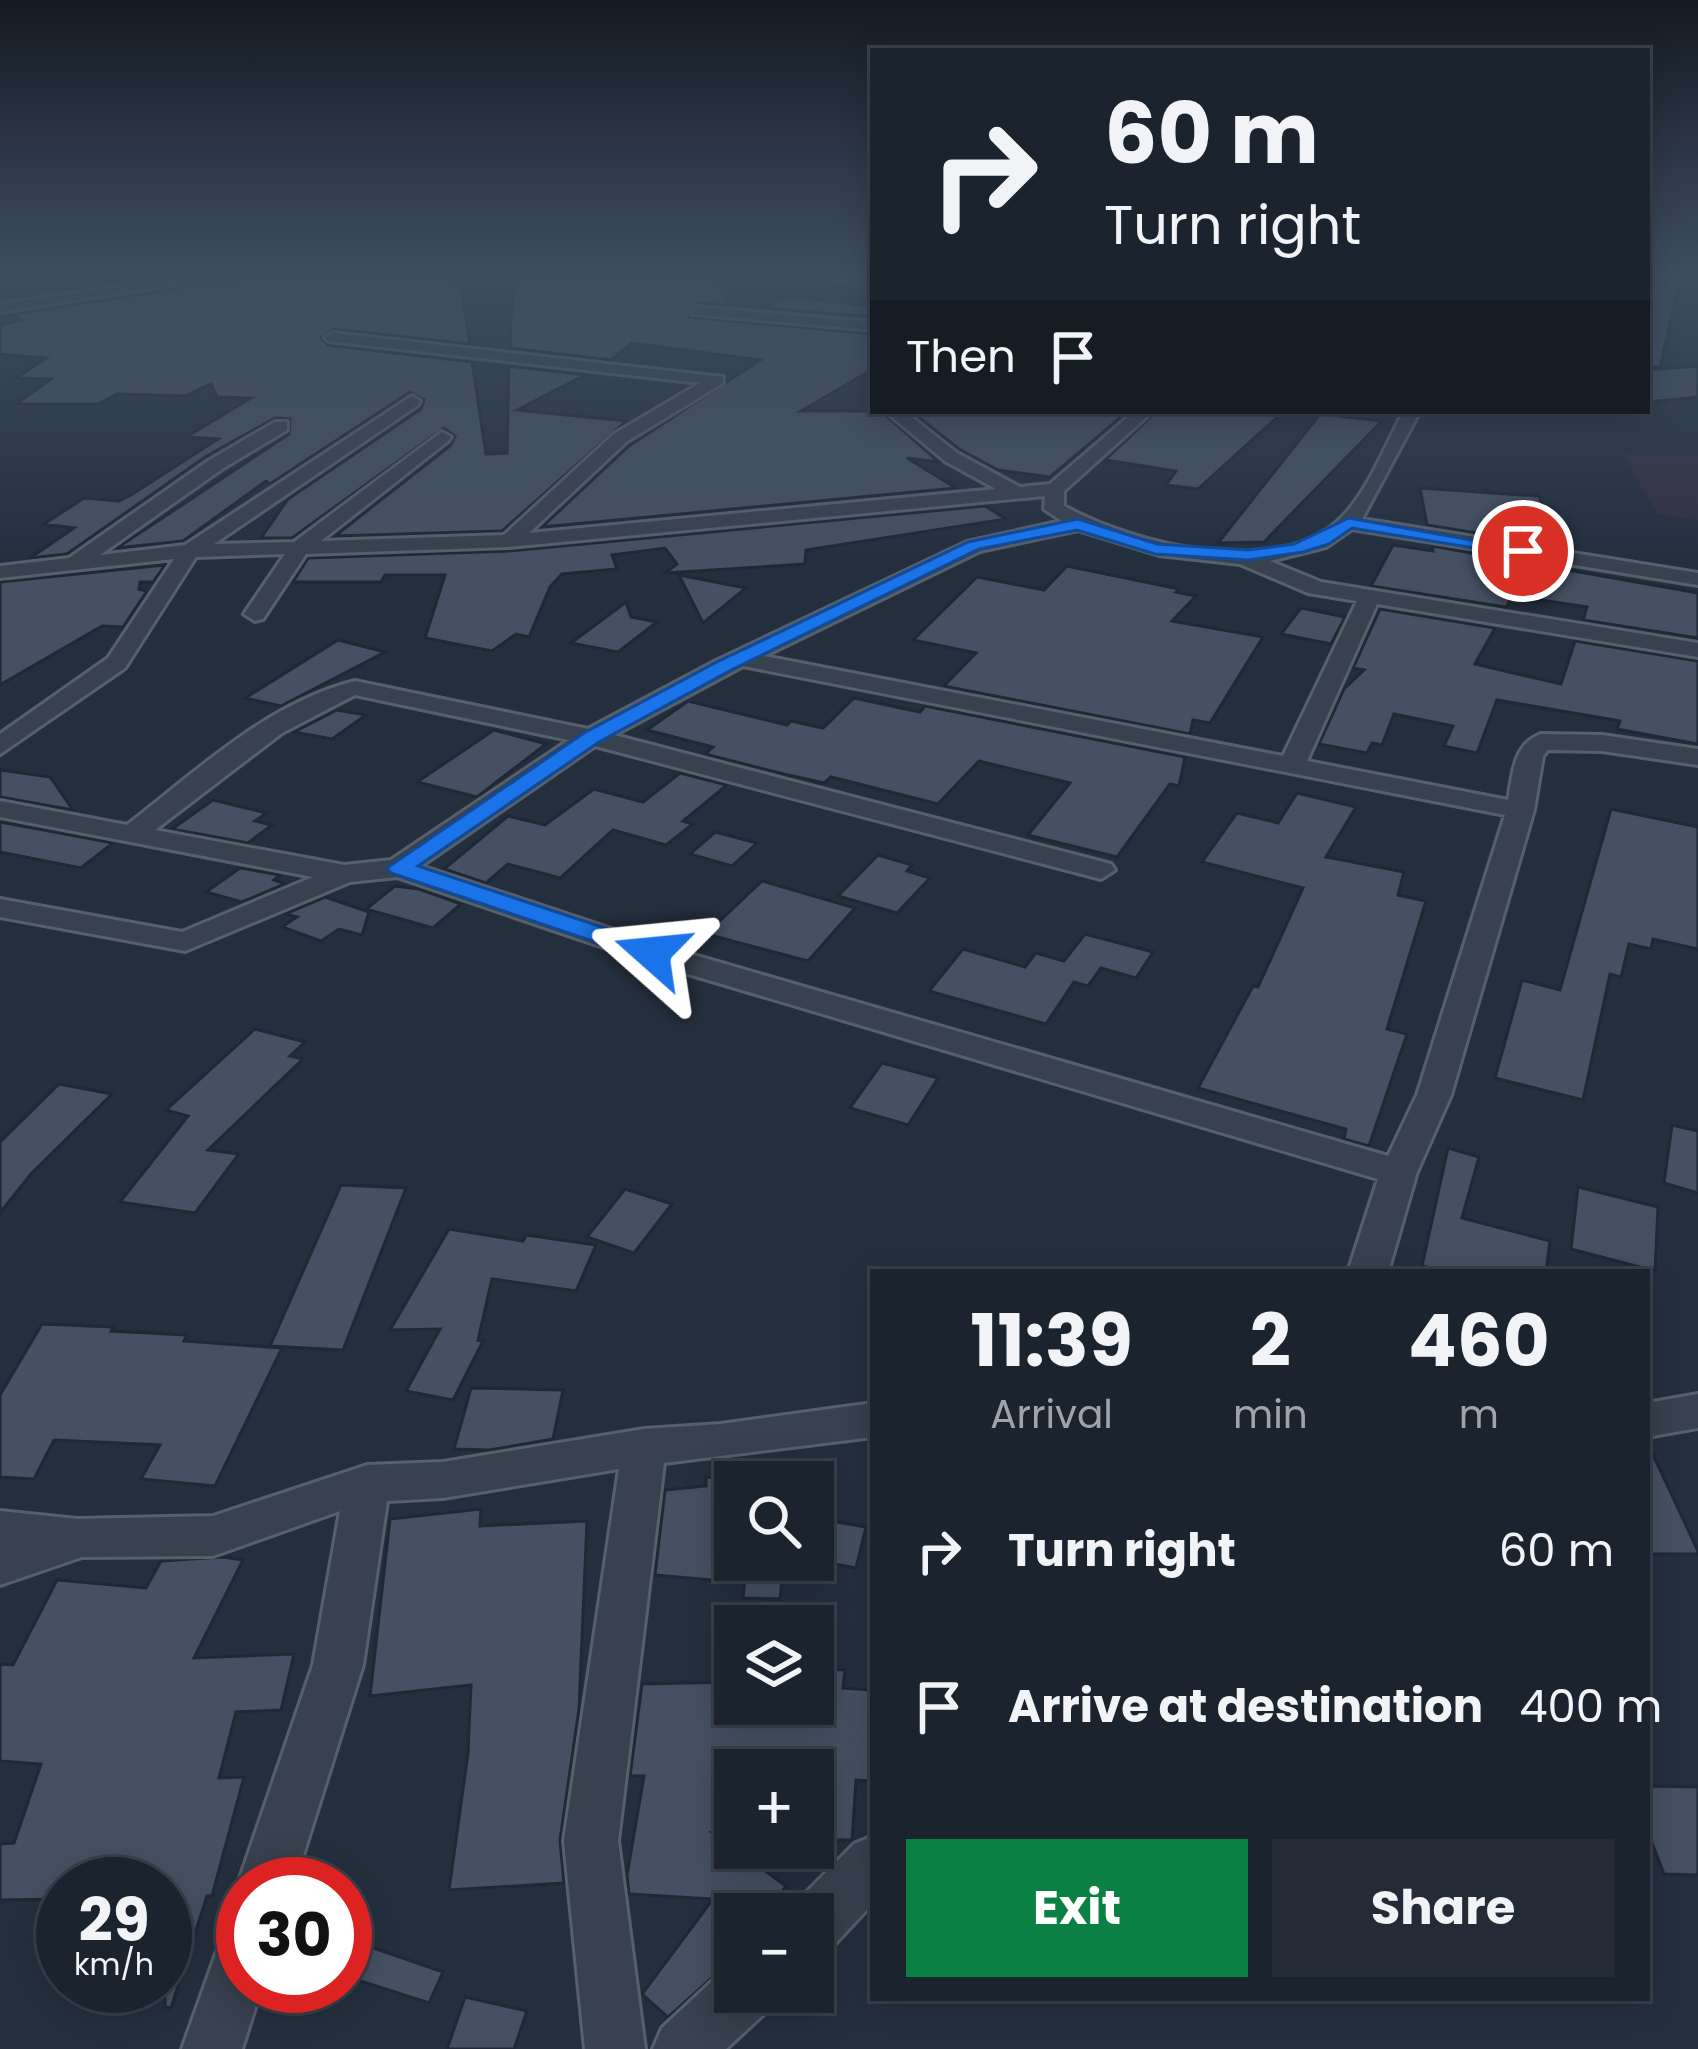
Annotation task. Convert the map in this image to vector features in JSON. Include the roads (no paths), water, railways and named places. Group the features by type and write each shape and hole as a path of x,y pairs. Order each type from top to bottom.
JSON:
{"street":[{"path":"509,541 620,437 717,380 613,369"},
{"path":"0,746 117,663 190,551 412,401"},
{"path":"897,414 951,457 1018,493"},
{"path":"0,572 190,551 509,541 1055,490 1142,414"},
{"path":"1055,490 1054,508 1078,524 1155,549 1237,556 1297,549 1349,523 1410,414"},
{"path":"73,564 215,465 281,426"},
{"path":"255,614 299,548 442,437"},
{"path":"1349,523 1698,579"},
{"path":"399,868 591,737 974,545 1078,524"},
{"path":"1237,556 1288,580 1698,650"},
{"path":"1292,765 1370,596"},
{"path":"745,659 1520,810"},
{"path":"131,836 223,766 339,690 394,694 591,737 1101,870"},
{"path":"1370,1269 1400,1172 1434,1095 1520,810 1529,754 1541,742 1602,743 1698,757"},
{"path":"7,817 344,874 399,868 652,953 1400,1172"},
{"path":"0,908 184,942 344,874"},
{"path":"1650,1419 1698,1411"},
{"path":"0,1530 148,1540 213,1535 367,1484 443,1480 644,1447 721,1442 870,1420"},
{"path":"615,2049 590,1840 644,1447"},
{"path":"275,1857 338,1665 367,1484"},
{"path":"0,1565 82,1537"},
{"path":"834,1904 870,1866"},
{"path":"212,2049 224,2013"},
{"path":"682,2049 721,2013"}]}
